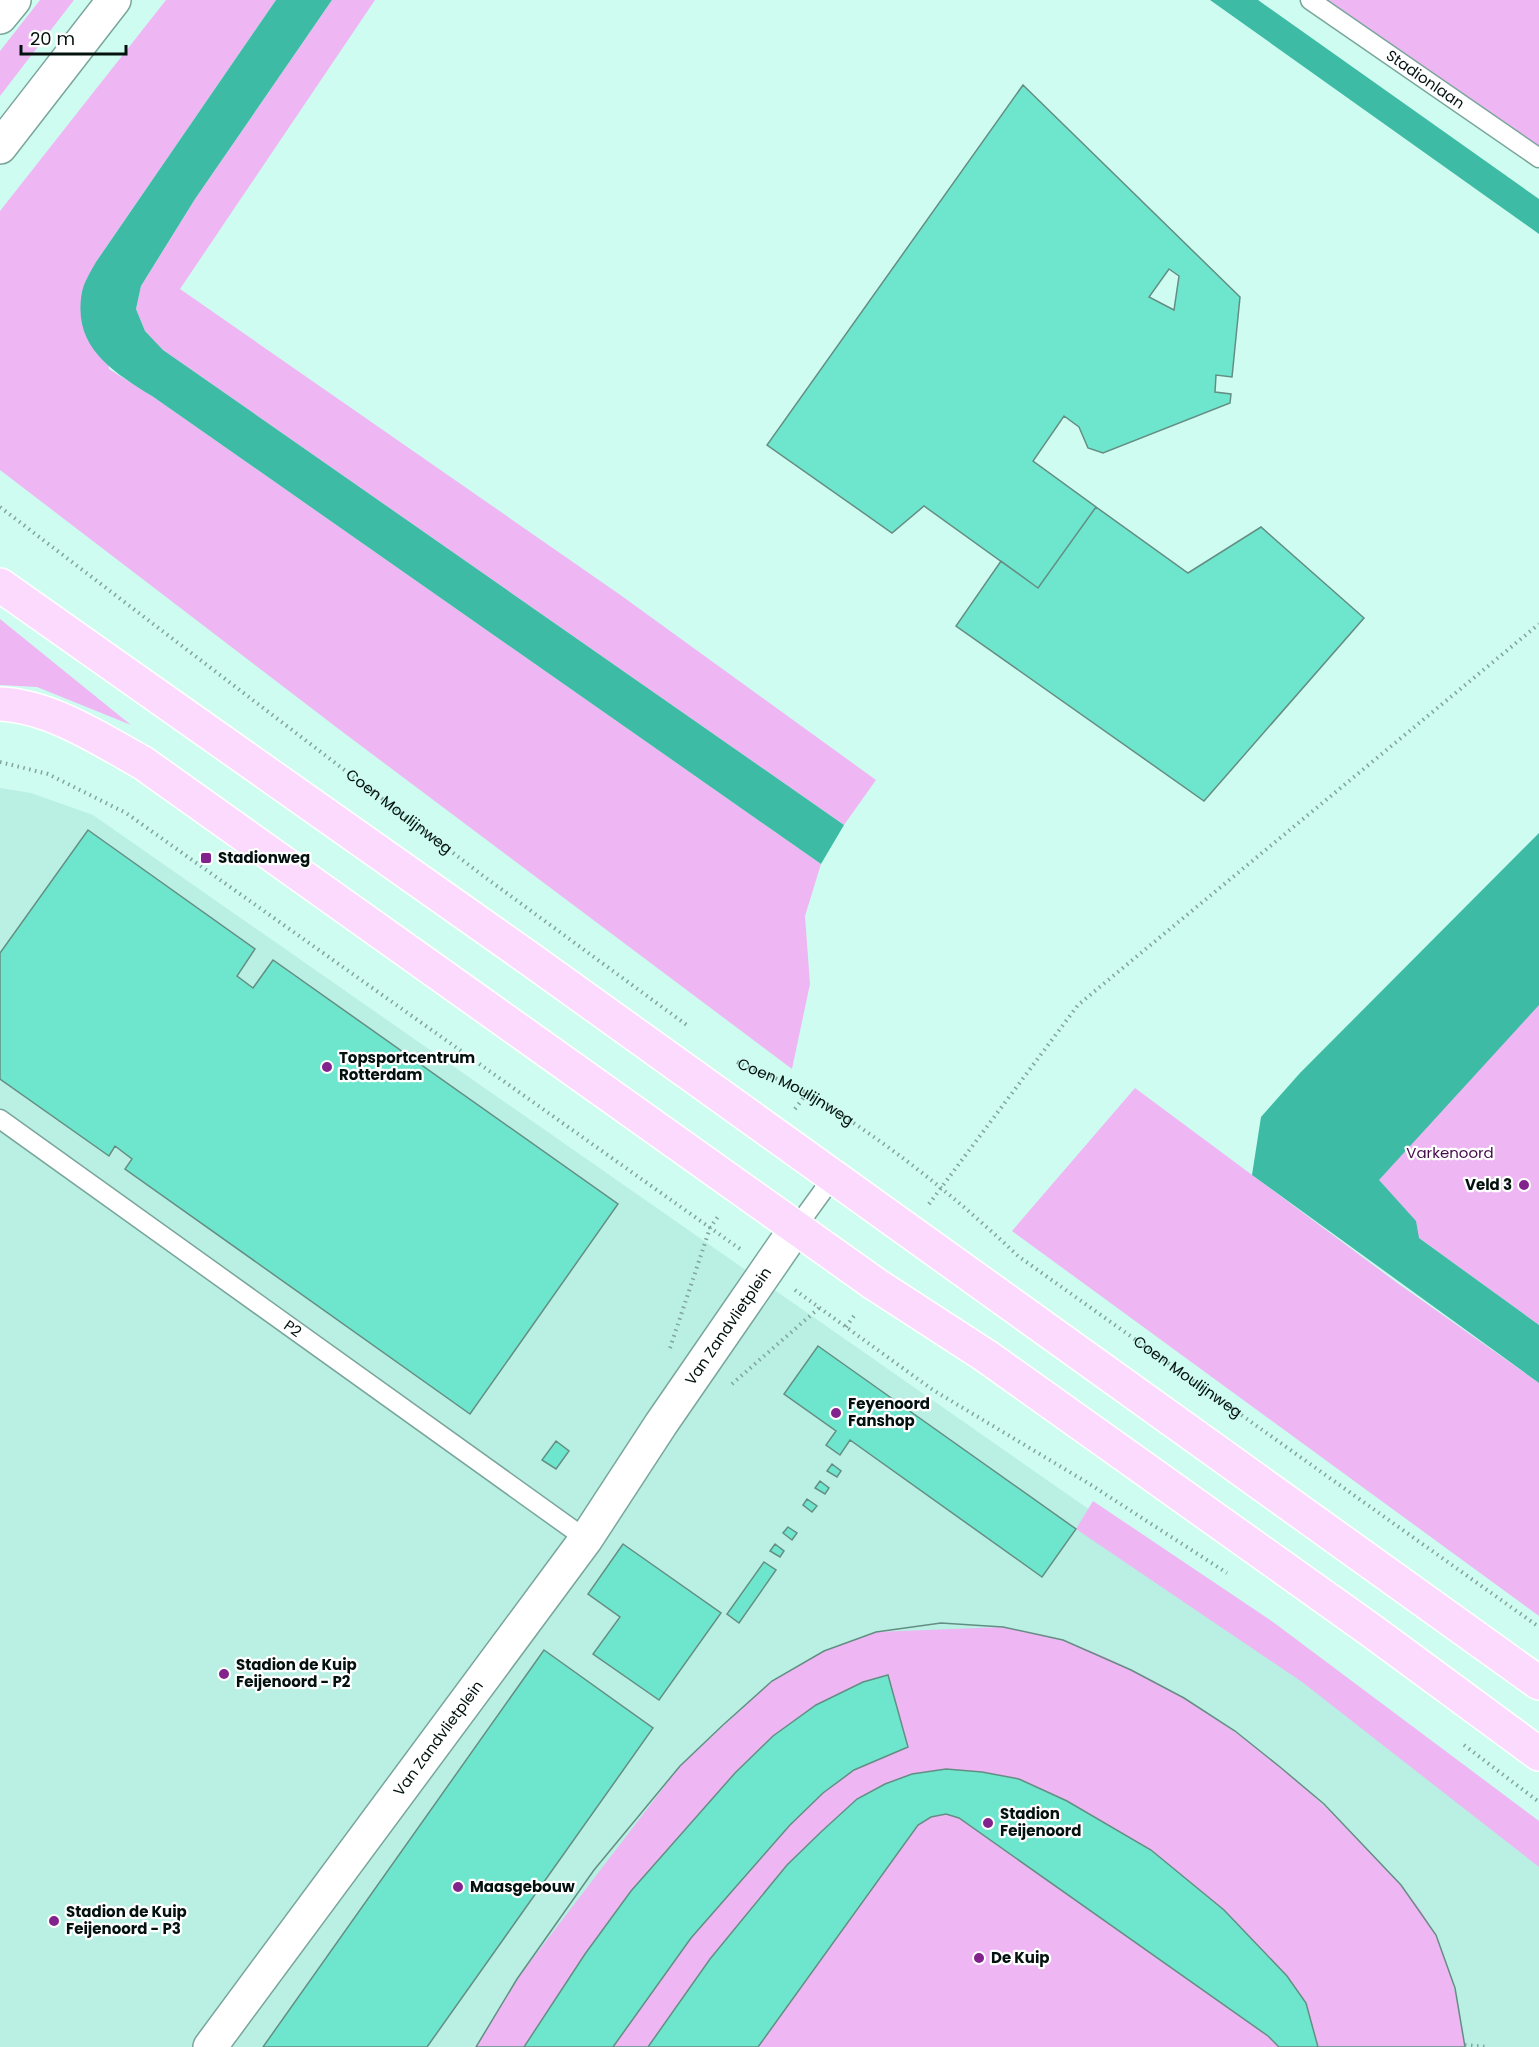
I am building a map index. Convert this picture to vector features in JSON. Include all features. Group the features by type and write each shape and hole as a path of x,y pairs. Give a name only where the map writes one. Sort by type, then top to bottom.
{"main road":[{"path":"0,585 1539,1683"},
{"path":"0,704 15,705 58,720 143,763 875,1284 986,1356 1372,1631 1539,1754"}],"street":[{"path":"0,17 14,0"},
{"path":"0,147 114,0"},
{"name":"Van Zandvlietplein","path":"210,2047 586,1539 661,1424 796,1228"}],"lane":[{"name":"Stadionlaan","path":"1310,0 1539,158"},
{"name":"P2","path":"0,1119 586,1539"},
{"path":"796,1228 834,1178"}],"path":[{"name":"Coen Moulijnweg","path":"0,507 438,838 482,875 690,1028"},
{"path":"940,1187 1078,1005 1539,624"},
{"name":"Van Zandvlietplein","path":"0,762 48,774 126,813 710,1228 672,1338 669,1359"},
{"name":"Coen Moulijnweg","path":"728,1055 737,1062 807,1093 967,1207 1018,1256 1539,1628"},
{"path":"846,1327 933,1390 1088,1483 1235,1579"},
{"path":"1454,1738 1539,1802"},
{"path":"1465,2045 1488,2047"}],"shaded area":[{"path":"276,0 332,0 195,199 141,286 136,309 145,331 163,350 844,825 821,864 123,377 98,355 89,342 83,328 80,311 84,284 96,262"},
{"path":"1210,0 1258,0 1539,199 1539,234"},
{"path":"0,788 31,793 93,815 1100,1517 1539,1848 1539,2047 0,2047"},
{"path":"1539,833 1539,1005 1379,1180 1416,1221 1419,1238 1539,1325 1539,1383 1252,1175 1261,1117 1300,1073"}],"green space":[{"path":"40,0 74,0 0,96 0,51"},
{"path":"166,0 276,0 96,262 109,369 152,396 821,864 805,916 810,984 792,1069 340,730 0,470 0,211"},
{"path":"332,0 375,0 180,289 619,594 876,780 844,825 163,350 145,331 136,309 141,286 195,199"},
{"path":"1315,0 1539,0 1539,157"},
{"path":"0,619 131,725 37,687 0,685"},
{"name":"Varkenoord","path":"1539,923 1539,1325 1419,1238 1306,1177"},
{"path":"1135,1088 1396,1282 1539,1383 1539,1616 1012,1231"},
{"path":"1093,1501 1273,1622 1539,1821 1539,1867 1302,1682 1076,1529"},
{"name":"Stadion Feijenoord","path":"1003,1627 1065,1641 1108,1658 1150,1679 1229,1728 1303,1786 1369,1851 1406,1892 1430,1925 1447,1964 1458,2005 1465,2047 476,2047 517,1979 680,1766 772,1681 824,1651 876,1632"}],"building":[{"path":"1023,85 1240,297 1232,377 1216,375 1215,392 1231,394 1230,403 1103,453 1088,448 1079,427 1064,416 1033,461 1096,507 1038,588 924,506 892,533 767,445","holes":["1169,269 1179,276 1174,310 1149,297"]},
{"path":"1096,507 1188,573 1261,527 1364,618 1204,801 956,626 1001,561 1038,588"},
{"path":"88,830 255,949 237,976 253,988 273,960 618,1204 470,1414 125,1169 132,1159 115,1146 109,1156 0,1079 0,953"},
{"path":"818,1346 1076,1529 1042,1577 850,1440 840,1455 826,1445 836,1431 784,1394"},
{"path":"556,1441 569,1451 556,1469 542,1460"},
{"path":"832,1464 841,1471 837,1477 827,1471"},
{"path":"820,1481 829,1488 825,1494 815,1488"},
{"path":"807,1499 817,1506 812,1512 803,1505"},
{"path":"788,1527 797,1533 792,1540 783,1533"},
{"path":"623,1544 721,1613 659,1700 593,1654 620,1617 588,1594"},
{"path":"775,1544 784,1551 780,1557 770,1551"},
{"path":"764,1562 776,1570 739,1623 727,1614"},
{"path":"941,1623 1003,1627 1063,1640 1131,1670 1184,1698 1235,1731 1280,1767 1324,1804 1401,1885 1436,1935 1455,1988 1465,2047 1318,2047 1306,2003 1287,1976 1224,1910 1151,1850 1067,1801 1019,1779 982,1772 946,1769 912,1774 885,1784 857,1799 822,1831 787,1865 710,1959 648,2047 476,2047 517,1979 594,1870 680,1766 723,1725 772,1681 824,1651 876,1632"},
{"name":"Stadion Feijenoord","path":"941,1623 1003,1627 1063,1640 1131,1670 1184,1698 1235,1731 1280,1767 1324,1804 1401,1885 1436,1935 1455,1988 1465,2047 1279,2047 1268,2036 959,1818 946,1814 931,1817 918,1825 758,2047 476,2047 517,1979 594,1870 680,1766 723,1725 772,1681 824,1651 876,1632"},
{"name":"Maasgebouw","path":"544,1650 653,1728 427,2047 263,2047"},
{"path":"888,1675 908,1747 854,1770 823,1793 790,1825 691,1938 613,2047 524,2047 585,1954 631,1891 735,1773 773,1736 816,1705 863,1682"}],"place":[{"name":"Stadionweg","path":"206,858"},
{"name":"Topsportcentrum Rotterdam","path":"327,1067"},
{"name":"Veld 3","path":"1524,1185"},
{"name":"Feyenoord Fanshop","path":"836,1413"},
{"name":"Stadion de Kuip Feijenoord - P2","path":"224,1674"},
{"name":"Stadion Feijenoord","path":"988,1823"},
{"name":"Maasgebouw","path":"458,1887"},
{"name":"Stadion de Kuip Feijenoord - P3","path":"54,1921"},
{"name":"De Kuip","path":"979,1958"}]}
